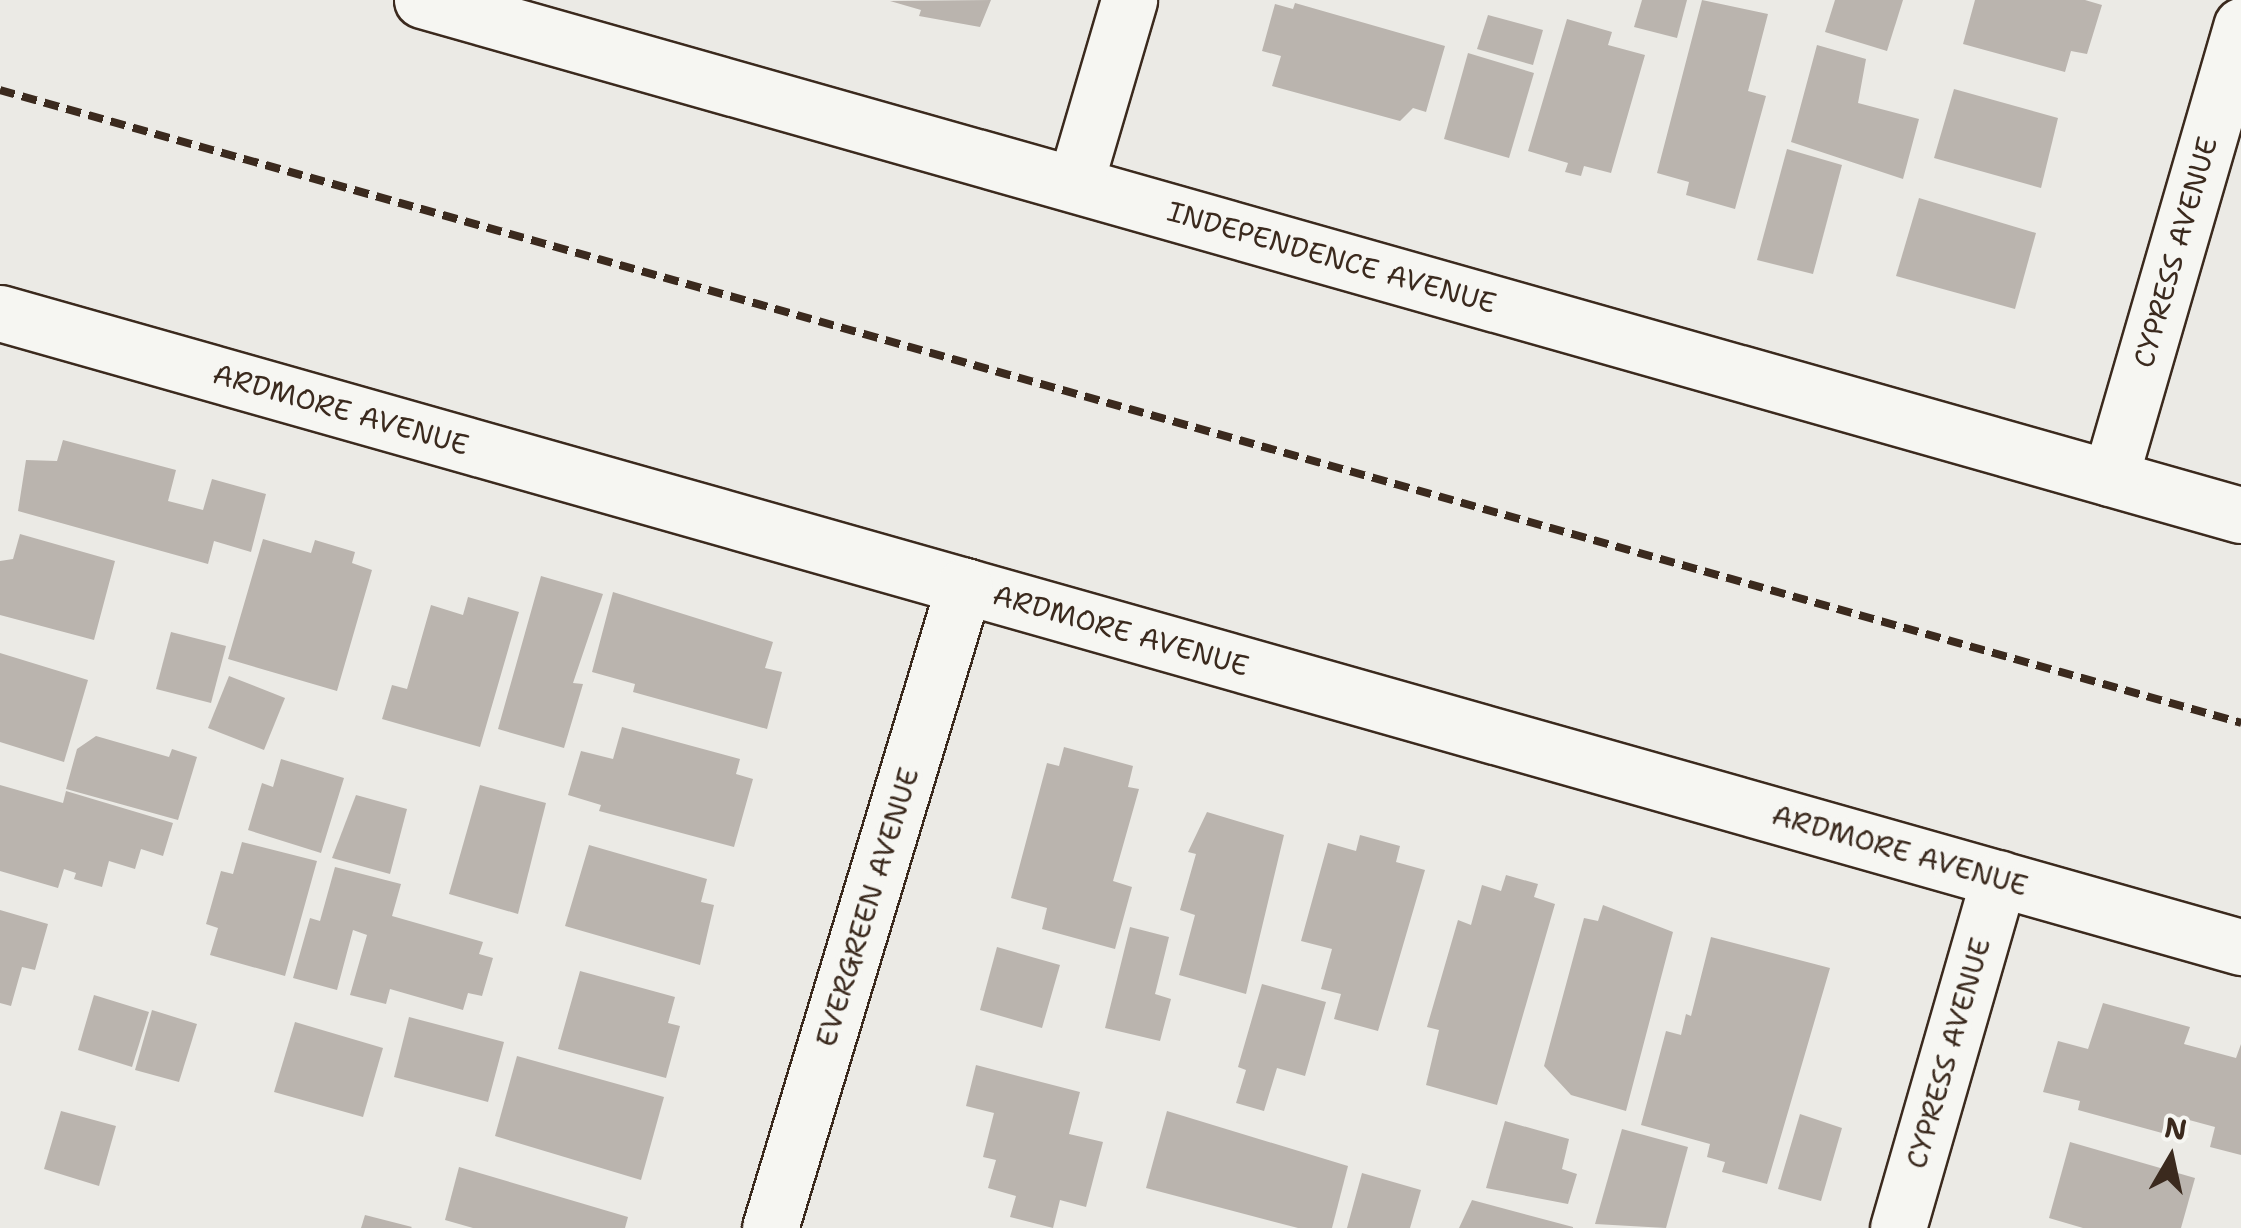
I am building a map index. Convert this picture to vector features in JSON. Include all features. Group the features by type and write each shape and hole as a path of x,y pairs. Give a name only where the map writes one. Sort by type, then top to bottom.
{"street":[{"name":"INDEPENDENCE AVENUE","path":"422,0 2241,515"},
{"path":"1075,184 1129,0"},
{"name":"CYPRESS AVENUE","path":"2110,478 2241,26"},
{"name":"ARDMORE AVENUE","path":"0,313 2241,947"},
{"name":"EVERGREEN AVENUE","path":"770,1228 964,586"},
{"name":"CYPRESS AVENUE","path":"1898,1228 1999,878"}],"building":[{"path":"991,0 980,27 919,16 921,10 890,1"},
{"path":"1642,0 1687,0 1677,38 1634,27"},
{"path":"1702,0 1768,14 1748,91 1766,96 1735,209 1686,195 1689,182 1657,173"},
{"path":"1835,0 1903,0 1887,51 1825,32"},
{"path":"1975,0 2085,0 2102,5 2087,54 2071,51 2065,72 1963,44"},
{"path":"1295,3 1445,46 1426,112 1413,108 1400,121 1272,86 1281,56 1262,51 1275,4 1293,9"},
{"path":"1488,15 1543,30 1533,65 1477,49"},
{"path":"1567,19 1612,32 1608,45 1645,55 1611,173 1584,166 1581,176 1565,172 1568,163 1528,151"},
{"path":"1817,45 1866,59 1858,103 1919,119 1903,179 1791,142"},
{"path":"1468,53 1534,73 1509,158 1444,139"},
{"path":"1954,89 2058,118 2041,188 1934,158"},
{"path":"1787,149 1842,165 1813,274 1757,260"},
{"path":"1919,198 2036,233 2015,309 1896,276"},
{"path":"63,440 176,470 168,501 203,510 212,479 266,494 251,552 214,541 208,564 18,511 26,460 57,461"},
{"path":"20,534 115,561 94,640 0,615 0,561 13,559"},
{"path":"263,539 311,553 315,540 355,552 352,563 372,570 337,691 228,659"},
{"path":"541,576 603,594 573,683 583,684 564,748 498,729"},
{"path":"613,592 773,642 765,668 782,672 767,729 633,692 635,684 592,672"},
{"path":"468,597 519,612 480,747 382,719 392,685 407,689 431,605 463,615"},
{"path":"171,632 226,646 211,703 156,689"},
{"path":"0,653 88,680 64,762 0,742"},
{"path":"229,676 285,698 264,750 208,728"},
{"path":"622,727 740,759 736,774 753,779 734,847 599,811 601,805 568,795 581,751 613,759"},
{"path":"96,736 169,757 172,749 197,757 178,820 66,789 77,749"},
{"path":"1064,747 1133,766 1128,787 1139,789 1113,881 1132,887 1115,949 1042,929 1047,908 1011,898 1047,763 1059,766"},
{"path":"281,759 344,778 321,853 248,830 262,783 273,787"},
{"path":"0,785 63,803 66,791 173,823 163,856 141,849 135,869 109,861 102,887 74,879 76,873 64,869 58,888 0,871"},
{"path":"480,785 546,803 518,914 449,894"},
{"path":"356,795 407,809 390,874 332,858"},
{"path":"1207,812 1284,835 1246,994 1179,975 1195,915 1180,910 1196,854 1188,852"},
{"path":"1360,835 1400,846 1396,862 1425,870 1378,1031 1334,1019 1341,994 1321,989 1332,949 1301,941 1328,843 1356,851"},
{"path":"242,842 317,861 285,976 210,955 218,928 206,924 221,871 233,874"},
{"path":"589,845 707,879 701,902 714,905 700,965 565,926"},
{"path":"335,867 401,884 392,916 483,942 479,954 493,958 482,996 468,993 463,1010 390,989 386,1004 350,995 367,935 353,930 337,990 293,978 310,918 320,921"},
{"path":"1506,875 1538,884 1534,897 1555,904 1497,1105 1426,1085 1439,1030 1427,1027 1458,920 1471,925 1482,885 1501,891"},
{"path":"1603,905 1673,932 1626,1111 1571,1095 1544,1066 1584,918 1598,921"},
{"path":"0,910 48,924 35,970 22,967 11,1006 0,1003"},
{"path":"1130,927 1169,937 1155,994 1171,999 1160,1041 1105,1028"},
{"path":"1711,937 1830,968 1767,1184 1722,1172 1725,1162 1707,1157 1710,1144 1641,1125 1666,1031 1681,1035 1686,1014 1691,1016"},
{"path":"997,947 1060,965 1042,1028 980,1010"},
{"path":"580,971 675,997 668,1023 680,1026 666,1078 558,1049"},
{"path":"1262,984 1326,1002 1305,1076 1277,1068 1264,1111 1236,1103 1246,1070 1238,1067"},
{"path":"94,995 149,1012 132,1067 78,1050"},
{"path":"2103,1003 2190,1027 2184,1044 2236,1058 2241,1044 2241,1155 2210,1147 2215,1127 2167,1114 2162,1133 2078,1110 2080,1101 2043,1092 2058,1041 2088,1049"},
{"path":"152,1010 197,1024 179,1082 135,1070"},
{"path":"409,1017 504,1042 488,1102 394,1077"},
{"path":"295,1022 383,1048 363,1117 274,1092"},
{"path":"517,1056 664,1097 641,1180 495,1136"},
{"path":"976,1065 1080,1092 1069,1134 1103,1142 1086,1207 1060,1200 1053,1228 1010,1217 1016,1196 988,1188 996,1160 983,1157 994,1113 966,1106"},
{"path":"61,1111 116,1126 99,1186 44,1169"},
{"path":"1167,1111 1348,1166 1332,1228 1298,1228 1146,1188"},
{"path":"1800,1114 1842,1128 1821,1201 1778,1189"},
{"path":"1505,1121 1569,1139 1562,1169 1577,1174 1568,1204 1486,1188"},
{"path":"1622,1129 1688,1147 1666,1228 1595,1224"},
{"path":"2070,1142 2195,1178 2181,1228 2083,1228 2049,1218"},
{"path":"459,1167 628,1217 625,1228 473,1228 445,1220"},
{"path":"1362,1173 1421,1190 1410,1228 1347,1228"},
{"path":"1472,1200 1573,1227 1573,1228 1459,1228"},
{"path":"365,1215 412,1227 361,1228"}],"railway":[{"path":"0,90 2241,723"}]}
